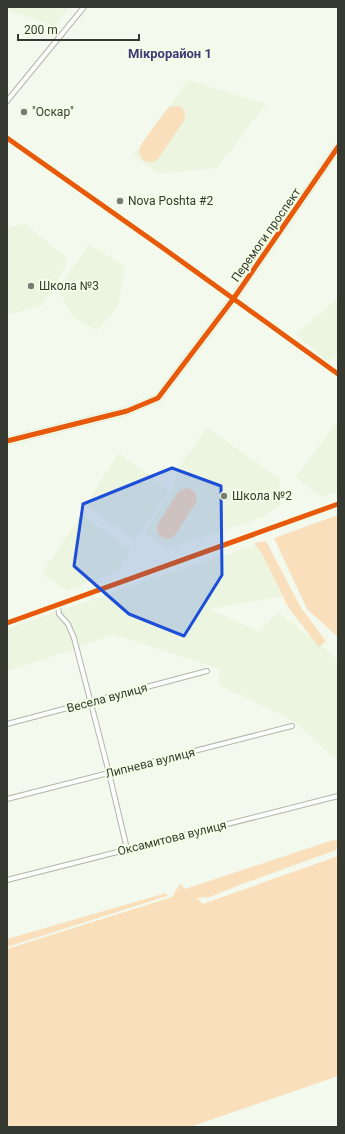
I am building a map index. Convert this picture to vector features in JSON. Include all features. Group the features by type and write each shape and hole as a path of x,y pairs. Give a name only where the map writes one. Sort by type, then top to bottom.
{"street":[{"path":"7,101 84,7"},
{"path":"7,138 234,298 338,374"},
{"name":"Перемоги проспект","path":"7,441 127,411 158,398 234,298 338,147"},
{"path":"7,623 338,504"},
{"path":"58,605 59,614 68,624 74,638 127,849"},
{"name":"Весела вулиця","path":"7,724 207,671"},
{"name":"Липнева вулиця","path":"7,799 292,726"},
{"name":"Оксамитова вулиця","path":"7,880 338,796"}],"highlighted area":[{"path":"172,468 221,486 222,575 184,636 129,614 74,566 83,504"}],"shaded area":[{"path":"7,7 70,7 54,26 7,10"},
{"path":"188,80 266,104 217,168 158,173 133,155"},
{"path":"179,106 184,110 185,119 158,159 151,162 144,161 140,156 140,148 142,144 167,109"},
{"name":"Школа №3","path":"25,224 66,257 66,267 42,305 7,315 7,228"},
{"path":"89,244 125,267 118,306 97,330 73,317 58,289"},
{"path":"338,298 338,358 326,360 296,334"},
{"path":"338,421 338,492 321,497 296,477"},
{"name":"Школа №2","path":"207,428 279,478 281,505 263,517 168,549 145,533 174,487 177,470"},
{"path":"119,453 169,491 135,540 85,505"},
{"path":"186,488 195,492 197,500 175,535 171,538 164,538 158,534 157,526 178,492"},
{"path":"81,515 131,550 118,571 66,591 42,573"},
{"path":"338,515 338,637 307,609 274,538"},
{"path":"266,541 301,608 326,641 319,647 288,607 263,555 254,543"},
{"path":"262,543 284,596 209,609 259,632 278,612 338,659 338,762 296,722 219,685 220,669 113,634 63,653 7,671 7,629 157,577"},
{"path":"333,840 338,841 336,850 210,897 197,898 203,904 338,856 338,1076 190,1127 7,1127 7,949 172,897 180,884 185,889"},
{"path":"166,893 167,896 7,947 7,939"}],"cycle path":[{"path":"7,138 338,374"},
{"path":"7,441 127,411 158,398 234,298 338,147"},
{"path":"7,623 338,504"}],"place":[{"name":"\"Оскар\"","path":"24,112"},
{"name":"Nova Poshta #2","path":"120,201"},
{"name":"Школа №3","path":"31,286"},
{"name":"Школа №2","path":"224,496"}],"district":[{"name":"Мікрорайон 1","path":"170,53"}]}
